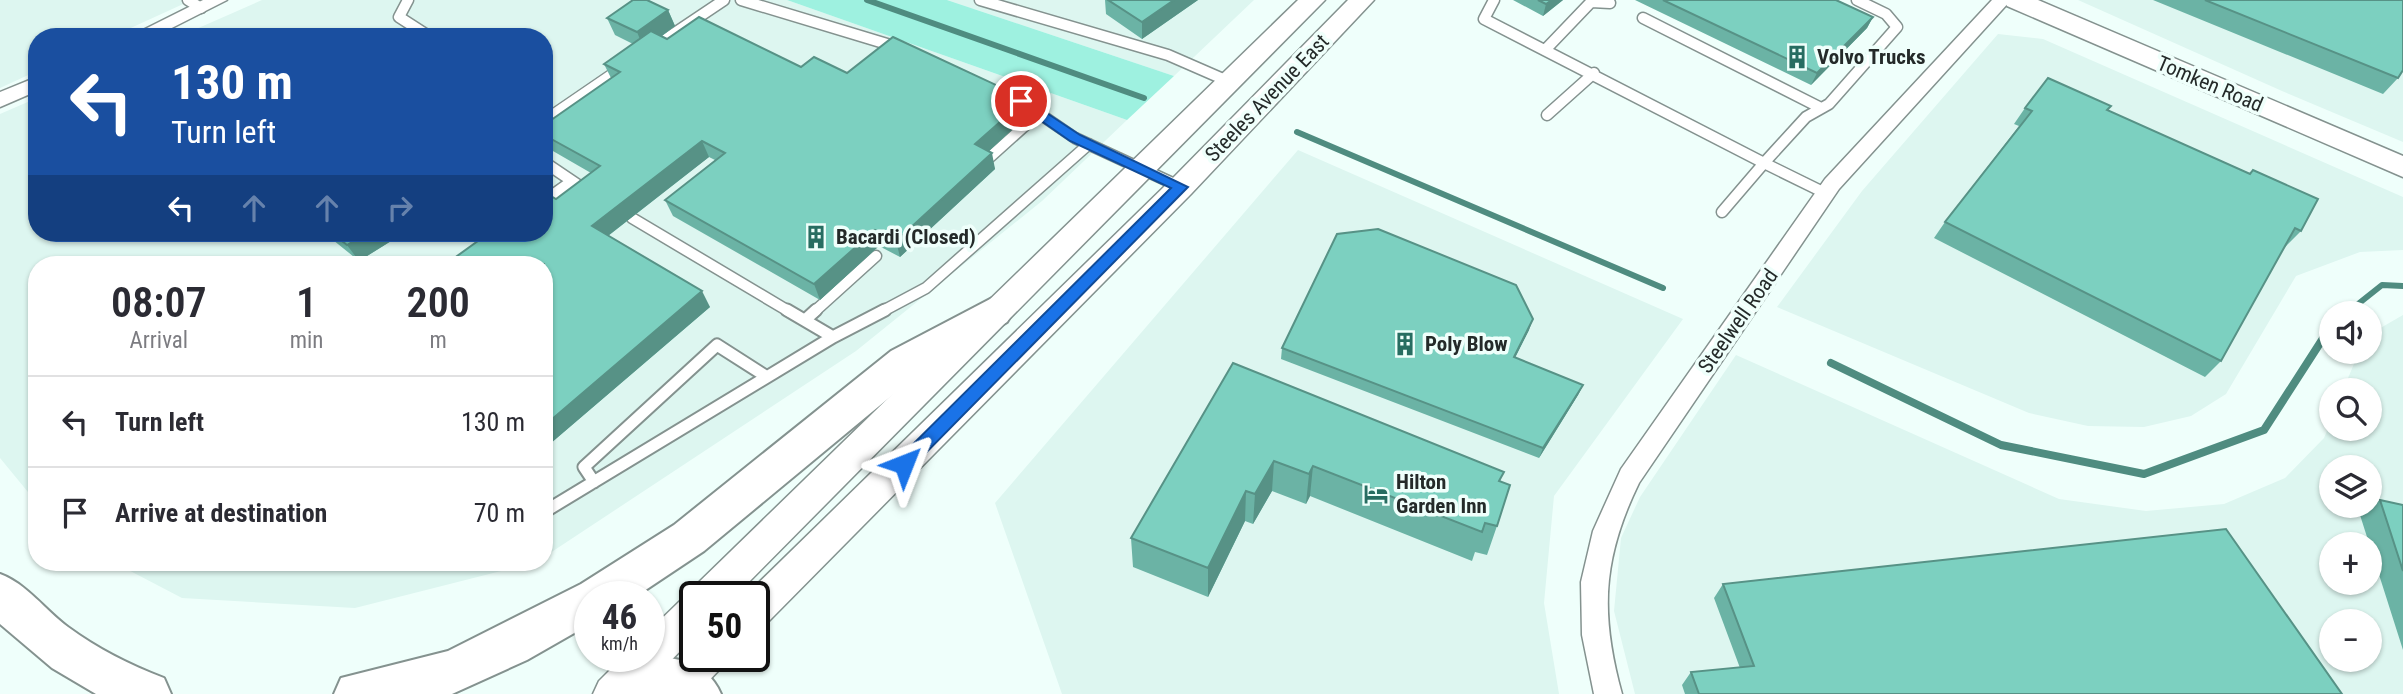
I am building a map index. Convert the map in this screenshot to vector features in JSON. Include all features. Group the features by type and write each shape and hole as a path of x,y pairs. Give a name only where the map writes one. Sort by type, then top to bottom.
{"highway":[{"path":"622,581 689,538 905,362 994,312"},
{"path":"0,594 40,635 100,675 148,694"},
{"path":"357,694 452,672 511,645 574,610"}],"main road":[{"name":"Steeles Avenue East","path":"725,581 994,312 1313,0"},
{"name":"Steeles Avenue East","path":"770,595 1181,187 1362,0"},
{"name":"Tomken Road","path":"2016,0 2403,167"},
{"path":"667,682 679,652"}],"street":[{"path":"153,28 194,4 218,0"},
{"name":"Steelwell Road","path":"1608,694 1598,661 1591,610 1598,550 1609,515 1630,476 1825,193 2002,0"},
{"path":"0,100 28,87"}],"lane":[{"path":"408,0 399,17 416,28"},
{"path":"643,54 724,0"},
{"path":"741,0 909,51"},
{"path":"980,0 1168,55 1230,82"},
{"path":"1494,0 1484,19 1825,193"},
{"path":"1722,212 1806,117 1821,108 1896,27 1886,14 1857,0"},
{"path":"1546,49 1591,2 1610,3"},
{"path":"1643,19 1821,108"},
{"path":"553,112 632,61"},
{"path":"1547,115 1594,73"},
{"path":"1009,94 1089,144 1181,187"},
{"path":"990,157 1040,113"},
{"path":"553,507 833,337 926,288 1089,144"},
{"path":"553,168 592,194"},
{"path":"553,195 572,181"},
{"path":"632,218 833,337"},
{"path":"805,320 876,256"},
{"path":"594,482 583,467 717,345 767,377"}],"shaded area":[{"path":"0,0 192,0 131,28 28,28 28,75 0,88"},
{"path":"262,0 787,0 1127,120 1042,201 856,351 553,551 553,256 28,256 28,492 0,458 0,114 28,102 28,242 553,242 553,28 198,28"},
{"path":"947,0 1254,0 1174,76"},
{"path":"2078,0 2403,0 2403,142 2282,91"},
{"path":"1998,34 2043,39 2403,197 2403,250 2360,252 2296,276 2226,394 2191,416 2144,427 2088,426 2029,413 1777,307 1862,191"},
{"path":"1298,150 1683,319 1554,496 1544,603 1559,694 1062,694 995,503"},
{"path":"2403,315 2403,694 1635,694 1614,611 1621,538 1640,497 1736,355 2059,499 2146,511 2224,504 2285,478 2321,441 2382,441 2382,378 2348,378 2354,364 2382,364 2382,327"},
{"path":"130,571 501,571 355,608 182,598"}],"green space":[{"path":"787,0 947,0 1174,76 1127,120"}],"building":[{"path":"633,0 647,0 668,10 637,32 607,18"},
{"path":"1108,0 1174,0 1142,22"},
{"name":"Volvo Trucks","path":"1663,0 1836,0 1873,17 1817,73"},
{"path":"2205,0 2403,0 2403,70 2398,78"},
{"name":"Bacardi (Closed)","path":"699,17 801,67 814,57 847,73 893,37 1026,99 975,144 992,153 896,241 875,230 814,284 665,200 725,153 702,141 592,226 702,291 553,418 553,256 457,256 477,242 553,242 553,197 556,199 600,166 553,140 553,119 620,72 604,64 651,31 667,39"},
{"path":"2048,78 2111,106 2107,110 2250,174 2253,170 2318,199 2301,231 2295,228 2221,361 1945,222 2032,111 2025,108"},
{"name":"Poly Blow","path":"1378,229 1516,285 1533,319 1514,357 1583,385 1543,448 1282,348 1337,234"},
{"name":"Hilton Garden Inn","path":"1233,363 1504,472 1499,481 1510,485 1497,526 1485,523 1482,532 1313,466 1309,474 1274,461 1255,494 1246,491 1208,568 1131,538"},
{"path":"2382,500 2403,505 2403,571 2382,506"},
{"path":"2226,529 2319,661 2319,672 2327,672 2342,694 1699,694 1691,672 1754,666 1723,584"}],"waterway":[{"path":"867,0 1144,98"},
{"path":"1297,132 1663,288"},
{"path":"2362,301 2382,285 2403,286"},
{"path":"1831,363 2001,445 2144,474 2264,430 2319,345"}],"place":[{"name":"Volvo Trucks","path":"1797,57"},
{"name":"Bacardi (Closed)","path":"816,237"},
{"name":"Poly Blow","path":"1405,344"},
{"name":"Hilton Garden Inn","path":"1376,494"}],"route":[{"path":"904,464 1181,187 1143,167 1075,138 1021,101"}]}
